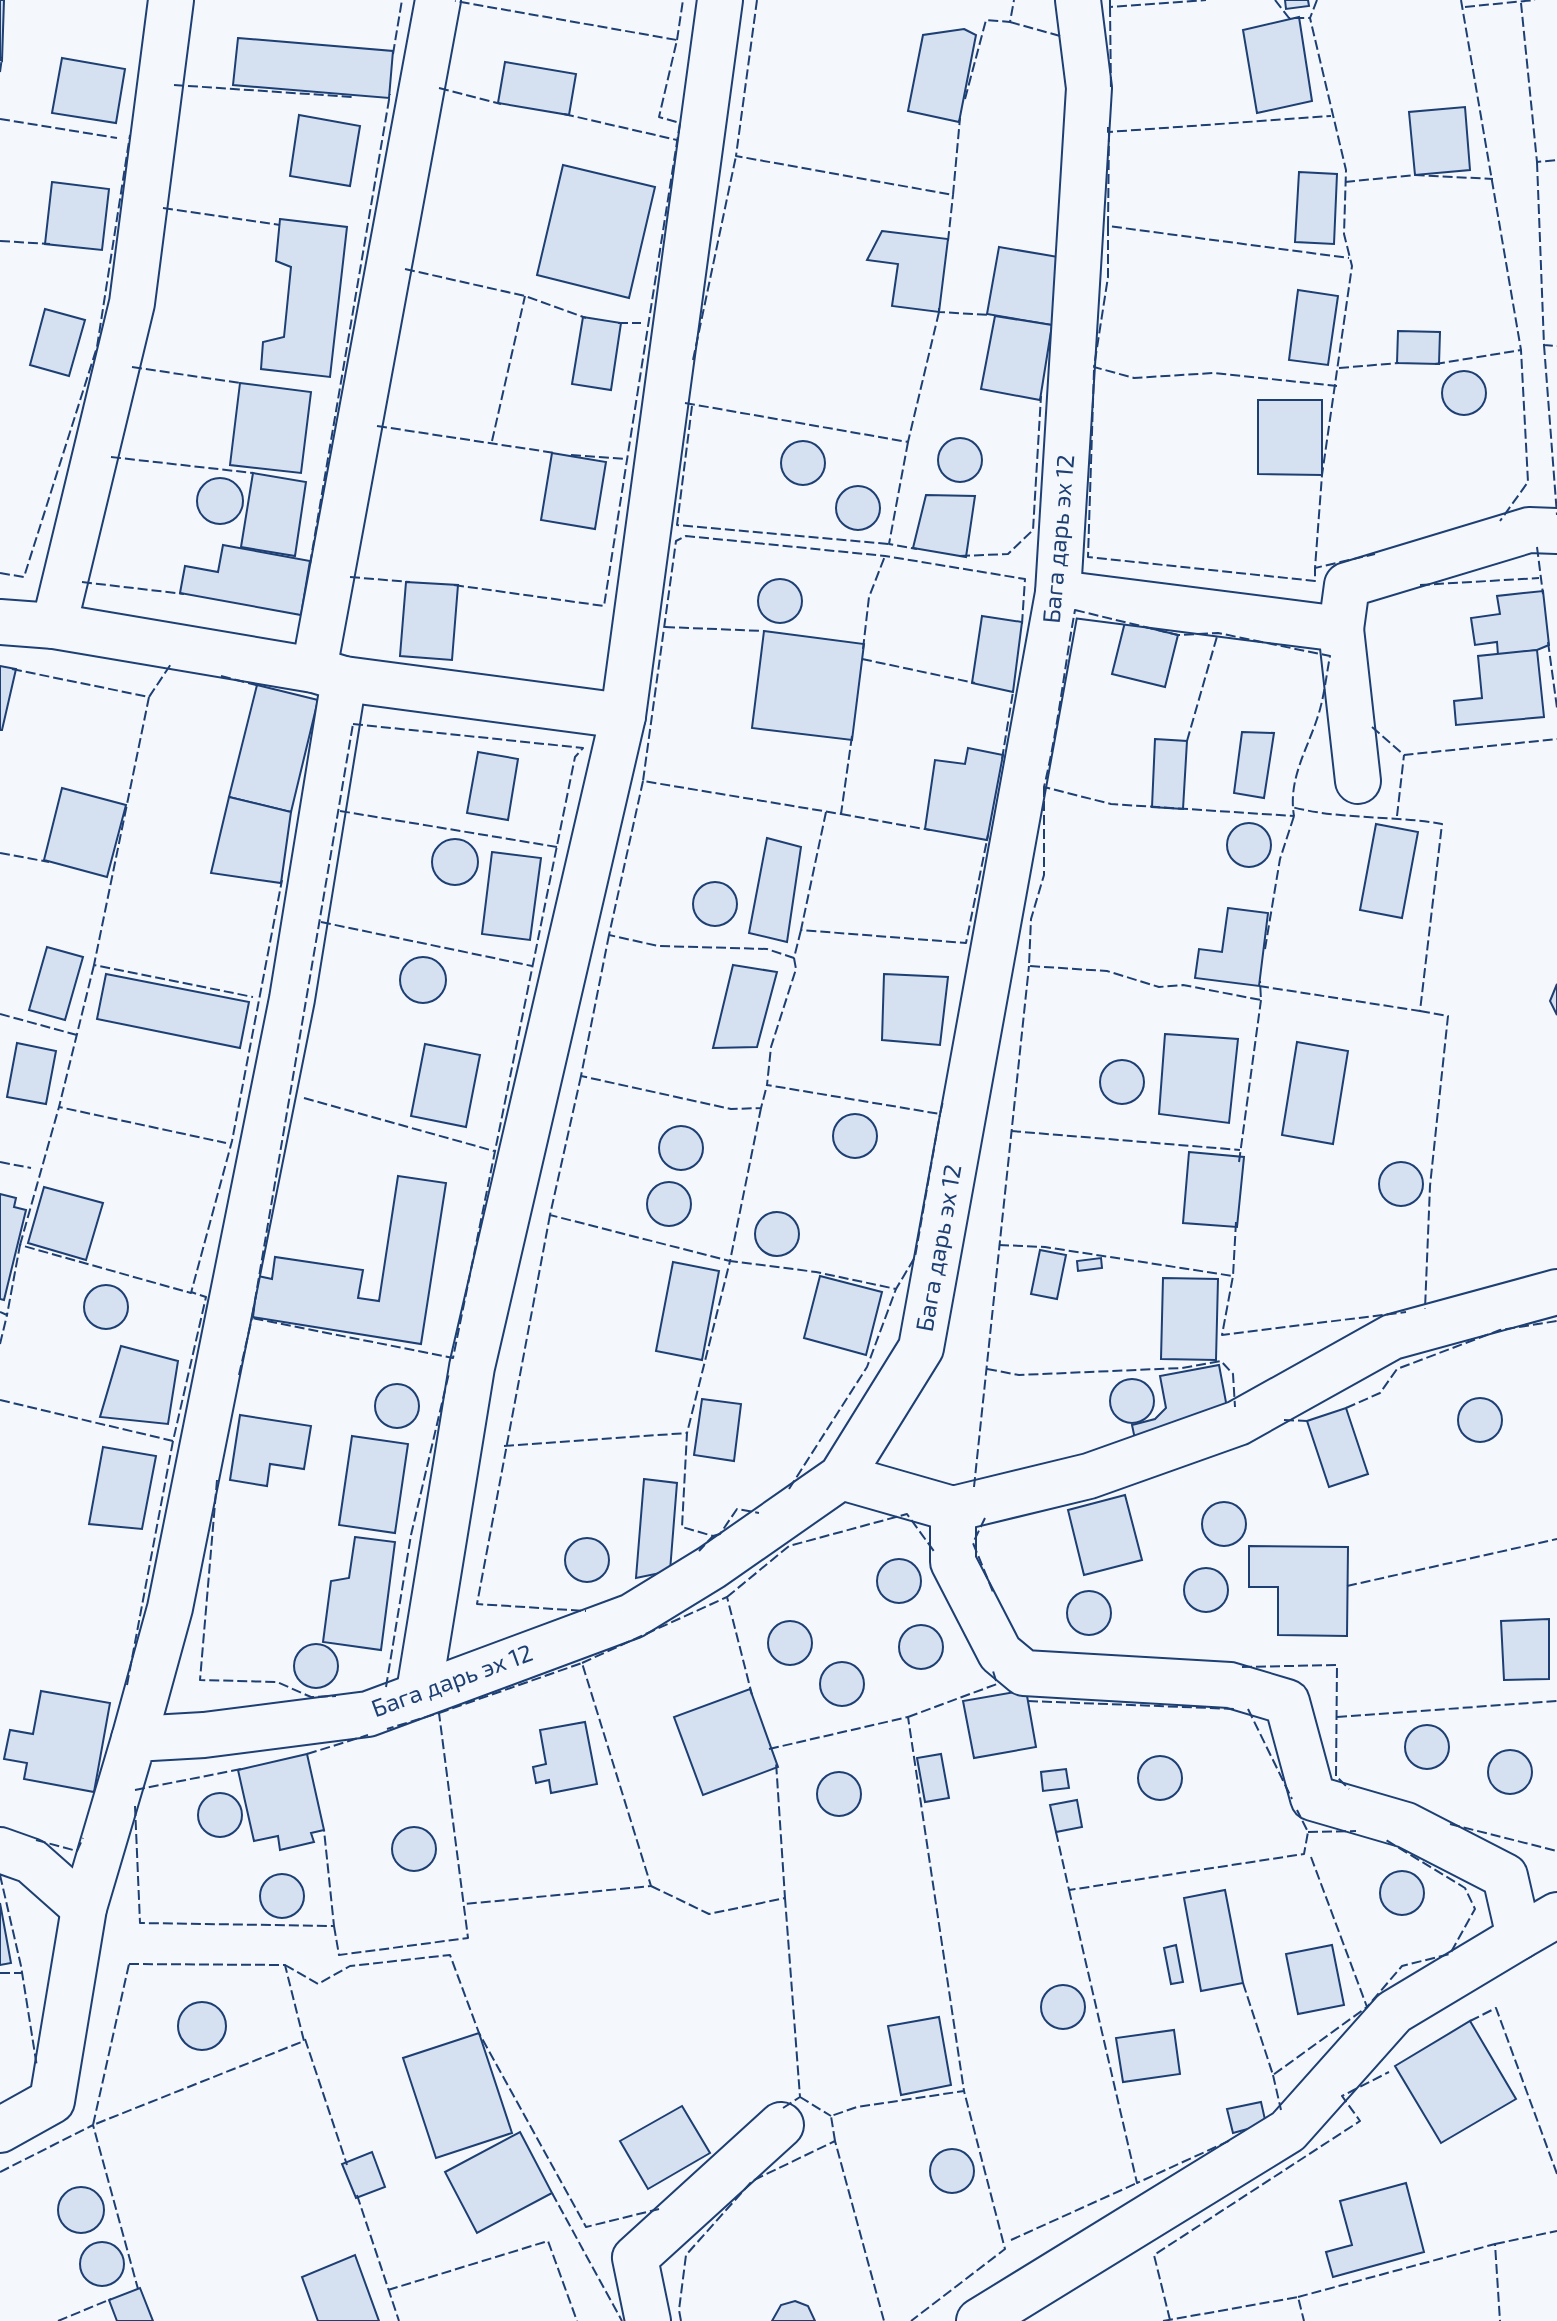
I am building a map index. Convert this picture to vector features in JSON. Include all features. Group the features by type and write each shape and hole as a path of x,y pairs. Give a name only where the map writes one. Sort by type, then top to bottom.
{"street":[{"path":"54,626 132,303 171,0"},
{"path":"0,2130 52,2101 84,1908 170,1608 292,999 329,675 438,0"},
{"path":"419,1692 472,1367 623,716 720,0"},
{"name":"Бага дарь эх 12","path":"134,1739 204,1735 368,1714 419,1692 632,1616 712,1567 841,1477 921,1348 1058,593 1089,88 1078,0"},
{"path":"1358,781 1341,629 1347,585 1529,530 1557,531"},
{"path":"1058,593 1341,629"},
{"path":"0,622 54,626 329,675 623,716"},
{"path":"841,1477 953,1509 1089,1476 1238,1423 1392,1337 1557,1292"},
{"path":"953,1509 953,1562 1000,1653 1024,1673 1230,1685 1287,1702 1313,1798 1406,1825 1505,1876 1519,1937"},
{"path":"0,1850 31,1861 84,1908"},
{"path":"979,2321 1288,2131 1394,2012 1557,1915"},
{"path":"648,2321 635,2258 781,2125"}],"building":[{"path":"0,0 4,0 2,61 0,60"},
{"path":"1285,0 1308,0 1309,6 1286,9"},
{"path":"1299,17 1312,101 1257,113 1243,30"},
{"path":"964,29 976,35 959,122 908,111 923,35"},
{"path":"238,38 393,51 389,98 233,85"},
{"path":"62,58 125,69 116,123 52,113"},
{"path":"505,62 576,74 569,115 498,103"},
{"path":"1465,107 1470,170 1415,175 1409,112"},
{"path":"299,115 360,126 350,186 290,176"},
{"path":"563,165 655,187 629,298 537,275"},
{"path":"1299,172 1337,174 1334,244 1295,242"},
{"path":"52,182 109,189 102,250 45,244"},
{"path":"280,219 347,227 330,377 261,369 263,342 284,337 291,267 276,261"},
{"path":"882,231 948,239 939,312 892,306 898,264 867,260"},
{"path":"999,247 1064,258 1052,325 987,314"},
{"path":"1298,290 1338,296 1328,365 1289,360"},
{"path":"45,309 85,320 69,376 30,365"},
{"path":"995,316 1052,325 1040,400 981,389"},
{"path":"583,317 621,323 611,390 572,384"},
{"path":"1398,331 1440,332 1439,364 1397,363"},
{"path":"1464,371 1479,378 1486,393 1479,408 1464,415 1449,408 1442,393 1449,378"},
{"path":"240,383 311,392 301,473 230,465"},
{"path":"1258,400 1322,400 1322,475 1258,474"},
{"path":"960,438 975,445 982,460 975,475 960,482 945,475 938,460 945,445"},
{"path":"803,441 818,448 825,463 818,478 803,485 788,478 781,463 788,448"},
{"path":"552,453 606,462 595,529 541,520"},
{"path":"253,473 306,482 295,556 241,547"},
{"path":"220,478 237,484 243,501 237,518 220,524 203,518 197,501 203,484"},
{"path":"858,486 873,493 880,508 873,523 858,530 843,523 836,508 843,493"},
{"path":"926,495 975,496 966,557 913,548"},
{"path":"223,545 310,561 301,615 180,593 185,566 218,572"},
{"path":"780,579 795,586 802,601 795,616 780,623 765,616 758,601 765,586"},
{"path":"406,582 458,585 452,660 400,656"},
{"path":"1543,591 1549,645 1537,650 1498,655 1497,642 1475,645 1471,618 1500,614 1497,596"},
{"path":"982,616 1022,622 1013,692 972,683"},
{"path":"1125,622 1178,635 1165,687 1112,674"},
{"path":"764,631 864,644 852,740 752,728"},
{"path":"1537,650 1544,717 1456,725 1454,701 1482,698 1478,656"},
{"path":"0,666 16,669 2,730 0,730"},
{"path":"257,685 318,700 291,812 229,797"},
{"path":"1242,732 1274,733 1264,798 1234,793"},
{"path":"1155,739 1187,741 1183,809 1152,807"},
{"path":"968,748 1003,755 987,840 925,829 935,760 965,764"},
{"path":"478,752 518,759 508,820 467,813"},
{"path":"62,788 126,805 107,877 44,860"},
{"path":"229,797 291,812 281,883 211,873"},
{"path":"1249,823 1264,830 1271,845 1264,860 1249,867 1234,860 1227,845 1234,830"},
{"path":"1376,824 1418,832 1402,918 1360,910"},
{"path":"767,838 801,847 787,942 749,933"},
{"path":"455,839 472,845 478,862 472,879 455,885 438,879 432,862 438,845"},
{"path":"492,852 541,858 530,940 482,934"},
{"path":"715,882 730,889 737,904 730,919 715,926 700,919 693,904 700,889"},
{"path":"1228,908 1268,913 1259,986 1195,978 1199,949 1222,952"},
{"path":"47,947 83,957 65,1020 29,1010"},
{"path":"423,957 440,963 446,980 440,997 423,1003 406,997 400,980 406,963"},
{"path":"733,965 777,972 757,1047 713,1048"},
{"path":"106,974 249,1002 240,1048 97,1019"},
{"path":"884,974 948,977 940,1045 882,1040"},
{"path":"1557,984 1557,1015 1550,1001"},
{"path":"1165,1034 1238,1039 1229,1123 1159,1114"},
{"path":"1297,1042 1348,1051 1333,1144 1282,1135"},
{"path":"17,1043 56,1051 46,1104 7,1097"},
{"path":"425,1044 480,1055 466,1127 411,1116"},
{"path":"1122,1060 1137,1067 1144,1082 1137,1097 1122,1104 1107,1097 1100,1082 1107,1067"},
{"path":"855,1114 870,1121 877,1136 870,1151 855,1158 840,1151 833,1136 840,1121"},
{"path":"681,1126 696,1133 703,1148 696,1163 681,1170 666,1163 659,1148 666,1133"},
{"path":"1189,1152 1244,1157 1237,1227 1183,1223"},
{"path":"1401,1162 1416,1169 1423,1184 1416,1199 1401,1206 1386,1199 1379,1184 1386,1169"},
{"path":"398,1176 446,1183 421,1344 253,1317 258,1276 272,1279 275,1257 363,1270 358,1298 379,1301"},
{"path":"669,1182 684,1189 691,1204 684,1219 669,1226 654,1219 647,1204 654,1189"},
{"path":"44,1187 103,1203 86,1260 28,1243"},
{"path":"0,1194 16,1198 14,1207 26,1210 4,1300 0,1299"},
{"path":"777,1212 792,1219 799,1234 792,1249 777,1256 762,1249 755,1234 762,1219"},
{"path":"1040,1250 1066,1255 1057,1299 1031,1294"},
{"path":"1101,1258 1102,1268 1078,1271 1077,1261"},
{"path":"673,1262 719,1271 702,1360 656,1351"},
{"path":"820,1276 882,1292 866,1355 804,1338"},
{"path":"1163,1278 1218,1279 1216,1360 1161,1359"},
{"path":"106,1285 122,1291 128,1307 122,1323 106,1329 90,1323 84,1307 90,1291"},
{"path":"121,1346 178,1361 168,1424 100,1417"},
{"path":"1219,1365 1228,1413 1136,1444 1132,1425 1155,1419 1166,1408 1160,1376"},
{"path":"1132,1379 1147,1386 1154,1401 1147,1416 1132,1423 1117,1416 1110,1401 1117,1386"},
{"path":"397,1384 412,1391 419,1406 412,1421 397,1428 382,1421 375,1406 382,1391"},
{"path":"1480,1398 1495,1405 1502,1420 1495,1435 1480,1442 1465,1435 1458,1420 1465,1405"},
{"path":"702,1399 741,1404 734,1461 694,1455"},
{"path":"1346,1408 1368,1474 1329,1487 1307,1421"},
{"path":"240,1415 311,1426 304,1469 270,1464 267,1486 230,1480"},
{"path":"352,1436 408,1444 395,1533 339,1525"},
{"path":"103,1447 156,1456 142,1529 89,1524"},
{"path":"644,1479 677,1483 670,1571 636,1578"},
{"path":"1125,1495 1142,1560 1084,1575 1068,1510"},
{"path":"1224,1502 1239,1509 1246,1524 1239,1539 1224,1546 1209,1539 1202,1524 1209,1509"},
{"path":"355,1537 395,1542 381,1650 323,1642 331,1581 349,1578"},
{"path":"587,1538 602,1545 609,1560 602,1575 587,1582 572,1575 565,1560 572,1545"},
{"path":"1249,1546 1348,1547 1347,1636 1278,1635 1278,1587 1249,1587"},
{"path":"899,1559 914,1566 921,1581 914,1596 899,1603 884,1596 877,1581 884,1566"},
{"path":"1206,1568 1221,1575 1228,1590 1221,1605 1206,1612 1191,1605 1184,1590 1191,1575"},
{"path":"1089,1591 1104,1598 1111,1613 1104,1628 1089,1635 1074,1628 1067,1613 1074,1598"},
{"path":"1549,1619 1549,1679 1504,1680 1501,1621"},
{"path":"790,1621 805,1628 812,1643 805,1658 790,1665 775,1658 768,1643 775,1628"},
{"path":"921,1625 936,1632 943,1647 936,1662 921,1669 906,1662 899,1647 906,1632"},
{"path":"316,1644 331,1651 338,1666 331,1681 316,1688 301,1681 294,1666 301,1651"},
{"path":"842,1662 857,1669 864,1684 857,1699 842,1706 827,1699 820,1684 827,1669"},
{"path":"750,1689 778,1767 703,1795 674,1717"},
{"path":"1026,1690 1036,1747 974,1758 963,1701"},
{"path":"41,1691 110,1703 94,1792 24,1779 27,1763 4,1759 10,1730 33,1734"},
{"path":"585,1722 597,1784 551,1793 549,1780 536,1783 533,1767 546,1764 540,1730"},
{"path":"1427,1725 1442,1732 1449,1747 1442,1762 1427,1769 1412,1762 1405,1747 1412,1732"},
{"path":"1510,1750 1525,1757 1532,1772 1525,1787 1510,1794 1495,1787 1488,1772 1495,1757"},
{"path":"307,1754 324,1830 311,1833 314,1842 280,1850 278,1836 254,1841 238,1770"},
{"path":"941,1754 949,1798 925,1802 917,1758"},
{"path":"1160,1756 1175,1763 1182,1778 1175,1793 1160,1800 1145,1793 1138,1778 1145,1763"},
{"path":"1066,1769 1069,1788 1043,1791 1041,1772"},
{"path":"839,1772 854,1779 861,1794 854,1809 839,1816 824,1809 817,1794 824,1779"},
{"path":"220,1793 235,1800 242,1815 235,1830 220,1837 205,1830 198,1815 205,1800"},
{"path":"1077,1800 1082,1827 1056,1832 1050,1805"},
{"path":"414,1827 429,1834 436,1849 429,1864 414,1871 399,1864 392,1849 399,1834"},
{"path":"1402,1871 1417,1878 1424,1893 1417,1908 1402,1915 1387,1908 1380,1893 1387,1878"},
{"path":"282,1874 297,1881 304,1896 297,1911 282,1918 267,1911 260,1896 267,1881"},
{"path":"1225,1890 1243,1983 1201,1991 1184,1898"},
{"path":"0,1903 11,1963 0,1965"},
{"path":"1176,1945 1183,1982 1171,1984 1164,1948"},
{"path":"1332,1945 1344,2005 1298,2014 1286,1954"},
{"path":"1063,1985 1078,1992 1085,2007 1078,2022 1063,2029 1048,2022 1041,2007 1048,1992"},
{"path":"202,2002 219,2009 226,2026 219,2043 202,2050 185,2043 178,2026 185,2009"},
{"path":"939,2017 951,2085 901,2095 888,2026"},
{"path":"1470,2021 1516,2099 1441,2143 1395,2066"},
{"path":"1174,2030 1180,2074 1123,2082 1116,2038"},
{"path":"479,2033 512,2133 436,2158 403,2058"},
{"path":"1261,2102 1266,2124 1233,2133 1227,2109"},
{"path":"682,2106 710,2153 648,2189 620,2141"},
{"path":"520,2132 552,2193 477,2233 445,2172"},
{"path":"952,2149 967,2156 974,2171 967,2186 952,2193 937,2186 930,2171 937,2156"},
{"path":"372,2152 385,2187 356,2198 342,2164"},
{"path":"1406,2183 1424,2252 1333,2277 1326,2252 1352,2245 1340,2201"},
{"path":"81,2187 97,2194 104,2210 97,2226 81,2233 65,2226 58,2210 65,2194"},
{"path":"102,2242 118,2248 124,2264 118,2280 102,2286 86,2280 80,2264 86,2248"},
{"path":"355,2255 379,2321 318,2321 302,2277"},
{"path":"140,2288 153,2321 117,2321 109,2300"},
{"path":"795,2301 808,2306 815,2321 772,2321 781,2305"}],"fence":[{"path":"393,54 402,0"},
{"path":"677,40 683,0"},
{"path":"757,0 736,156 953,195 960,118"},
{"path":"965,99 986,20 1010,22 1014,0"},
{"path":"1110,0 1110,7 1206,0"},
{"path":"1275,0 1289,18 1310,18"},
{"path":"1317,0 1310,18 1346,170 1344,234 1352,266 1322,475 1315,568 1375,554"},
{"path":"1461,0 1521,350 1528,482 1500,521"},
{"path":"1465,7 1535,0"},
{"path":"454,585 604,606 680,123 659,117 677,40 455,1"},
{"path":"1521,3 1537,162 1557,160"},
{"path":"1110,7 1111,91"},
{"path":"1010,22 1064,37"},
{"path":"0,72 2,57"},
{"path":"174,85 353,97"},
{"path":"439,88 501,104"},
{"path":"310,564 390,94"},
{"path":"564,114 677,140"},
{"path":"1108,127 1108,132 1331,116"},
{"path":"0,119 117,138"},
{"path":"1109,132 1108,226 1349,258"},
{"path":"0,573 24,577 97,347 130,135"},
{"path":"693,360 736,156"},
{"path":"1537,162 1544,345 1557,346"},
{"path":"1345,182 1415,175 1493,179"},
{"path":"948,241 953,195"},
{"path":"163,208 280,225"},
{"path":"1108,226 1108,277 1094,367 1134,378 1214,373 1337,386"},
{"path":"0,241 50,244"},
{"path":"405,269 525,296 586,318"},
{"path":"492,441 525,296"},
{"path":"939,308 939,312 991,315"},
{"path":"685,403 908,442 939,312"},
{"path":"618,323 641,323"},
{"path":"1544,345 1557,515"},
{"path":"1435,364 1521,350"},
{"path":"1339,368 1399,363"},
{"path":"132,367 240,383"},
{"path":"1094,370 1088,557 1315,581 1315,568"},
{"path":"960,556 1008,554 1033,530 1041,396"},
{"path":"692,406 677,525 889,544"},
{"path":"377,426 555,453"},
{"path":"908,442 889,544 917,549"},
{"path":"571,455 627,459"},
{"path":"111,457 253,473"},
{"path":"852,736 841,814 643,781 676,541 686,536 885,556 1025,579 1022,624"},
{"path":"1537,547 1543,594"},
{"path":"863,649 869,597 885,556"},
{"path":"350,577 410,582"},
{"path":"1420,585 1539,578"},
{"path":"82,582 184,594"},
{"path":"1075,610 1178,635 1218,633 1330,656 1319,711 1296,778 1294,816 1111,804 1044,787 1075,610"},
{"path":"665,627 764,631"},
{"path":"1187,741 1218,633"},
{"path":"1548,642 1557,708"},
{"path":"862,659 975,683"},
{"path":"12,669 149,697 171,664"},
{"path":"221,676 260,686"},
{"path":"1002,759 1013,692"},
{"path":"149,697 94,965 253,997"},
{"path":"353,724 583,748 575,757 453,1358 252,1318 353,724"},
{"path":"1372,727 1404,755 1557,739"},
{"path":"1397,816 1404,755"},
{"path":"643,781 609,935 658,946 767,949 794,958 801,930"},
{"path":"1044,787 1044,875 1031,919 1029,966 1107,971 1159,987 1183,985 1261,1000 1260,981"},
{"path":"1259,986 1420,1011 1442,824 1329,814 1292,807"},
{"path":"340,811 557,847"},
{"path":"826,812 801,930 966,943 988,835"},
{"path":"841,814 930,830"},
{"path":"1265,949 1280,859 1294,816"},
{"path":"0,853 49,862"},
{"path":"0,1312 7,1315 20,1245 191,1293 232,1141 282,880"},
{"path":"321,922 532,966"},
{"path":"609,935 581,1076 731,1109 761,1108 767,1085"},
{"path":"794,958 796,969 771,1047 767,1085 940,1114 943,1101"},
{"path":"94,965 59,1107 226,1143"},
{"path":"974,1487 1029,966"},
{"path":"1239,1162 1261,1000"},
{"path":"1420,1011 1448,1016 1430,1186 1425,1309"},
{"path":"0,1014 77,1035"},
{"path":"581,1076 550,1215 730,1261 687,1433 682,1527 713,1536 699,1551"},
{"path":"304,1098 494,1151"},
{"path":"20,1245 59,1107"},
{"path":"761,1108 730,1261 816,1272 896,1289 915,1257 940,1114"},
{"path":"1011,1131 1240,1150"},
{"path":"0,1162 31,1168"},
{"path":"550,1215 477,1604 586,1611"},
{"path":"1236,1222 1233,1276 1222,1335 1406,1312"},
{"path":"999,1245 1045,1247 1233,1276"},
{"path":"789,1489 867,1367 896,1289"},
{"path":"0,1400 173,1441 206,1297 191,1292"},
{"path":"0,1344 7,1315"},
{"path":"239,1375 252,1318"},
{"path":"1346,1408 1380,1393 1397,1369 1500,1330 1557,1321"},
{"path":"987,1369 1019,1375 1182,1368 1221,1361 1233,1374 1235,1407"},
{"path":"386,1687 411,1535 449,1373"},
{"path":"1284,1420 1307,1421"},
{"path":"504,1446 687,1433"},
{"path":"127,1685 173,1441"},
{"path":"217,1480 200,1680 277,1682 311,1697 336,1696"},
{"path":"713,1536 720,1534 737,1509 759,1513"},
{"path":"727,1597 789,1546 907,1514 936,1554"},
{"path":"985,1518 973,1543 993,1592"},
{"path":"1347,1586 1557,1539"},
{"path":"582,1663 727,1597 752,1695"},
{"path":"439,1713 582,1663 651,1886 465,1904"},
{"path":"1242,1667 1337,1665 1336,1776 1349,1789"},
{"path":"908,1717 997,1684 993,1671"},
{"path":"1028,1701 1236,1709"},
{"path":"1337,1717 1557,1701"},
{"path":"1248,1709 1292,1799"},
{"path":"334,1926 339,1955 468,1938 439,1713 387,1729"},
{"path":"769,1749 908,1717 964,2091"},
{"path":"307,1754 368,1735"},
{"path":"651,1886 709,1914 785,1898 776,1762"},
{"path":"135,1790 241,1769"},
{"path":"135,1806 140,1923 334,1926 324,1830"},
{"path":"1056,1832 1069,1890 1304,1854 1308,1832 1297,1810"},
{"path":"1450,1824 1557,1851"},
{"path":"1308,1832 1356,1831"},
{"path":"36,1840 77,1851 83,1838"},
{"path":"1311,1857 1367,2007 1402,1966 1450,1954 1475,1909 1465,1888 1386,1840"},
{"path":"0,1875 21,1966 37,2067"},
{"path":"1069,1890 1137,2183 1231,2140"},
{"path":"783,2108 800,2097 785,1898"},
{"path":"285,1965 318,1984 350,1966 450,1955 479,2033 586,2227 659,2209"},
{"path":"129,1964 285,1965 304,2041 93,2125 129,1964"},
{"path":"0,1973 22,1973"},
{"path":"1243,1983 1273,2075 1367,2007"},
{"path":"1470,2021 1496,2008 1557,2174"},
{"path":"305,2039 347,2165"},
{"path":"1170,2320 1154,2255 1360,2121 1342,2096 1389,2072"},
{"path":"1273,2075 1281,2110"},
{"path":"835,2141 831,2116 857,2107 964,2091 1005,2249 911,2321"},
{"path":"800,2097 831,2116"},
{"path":"0,2172 93,2125 138,2289"},
{"path":"681,2321 679,2310 686,2255 752,2181 835,2141 884,2321"},
{"path":"1011,2240 1137,2183"},
{"path":"552,2193 622,2321"},
{"path":"357,2195 399,2321"},
{"path":"1495,2244 1557,2231"},
{"path":"388,2290 548,2241 577,2321"},
{"path":"1298,2297 1495,2244 1500,2321"},
{"path":"1163,2321 1298,2297 1304,2321"},
{"path":"58,2321 111,2299"}]}
